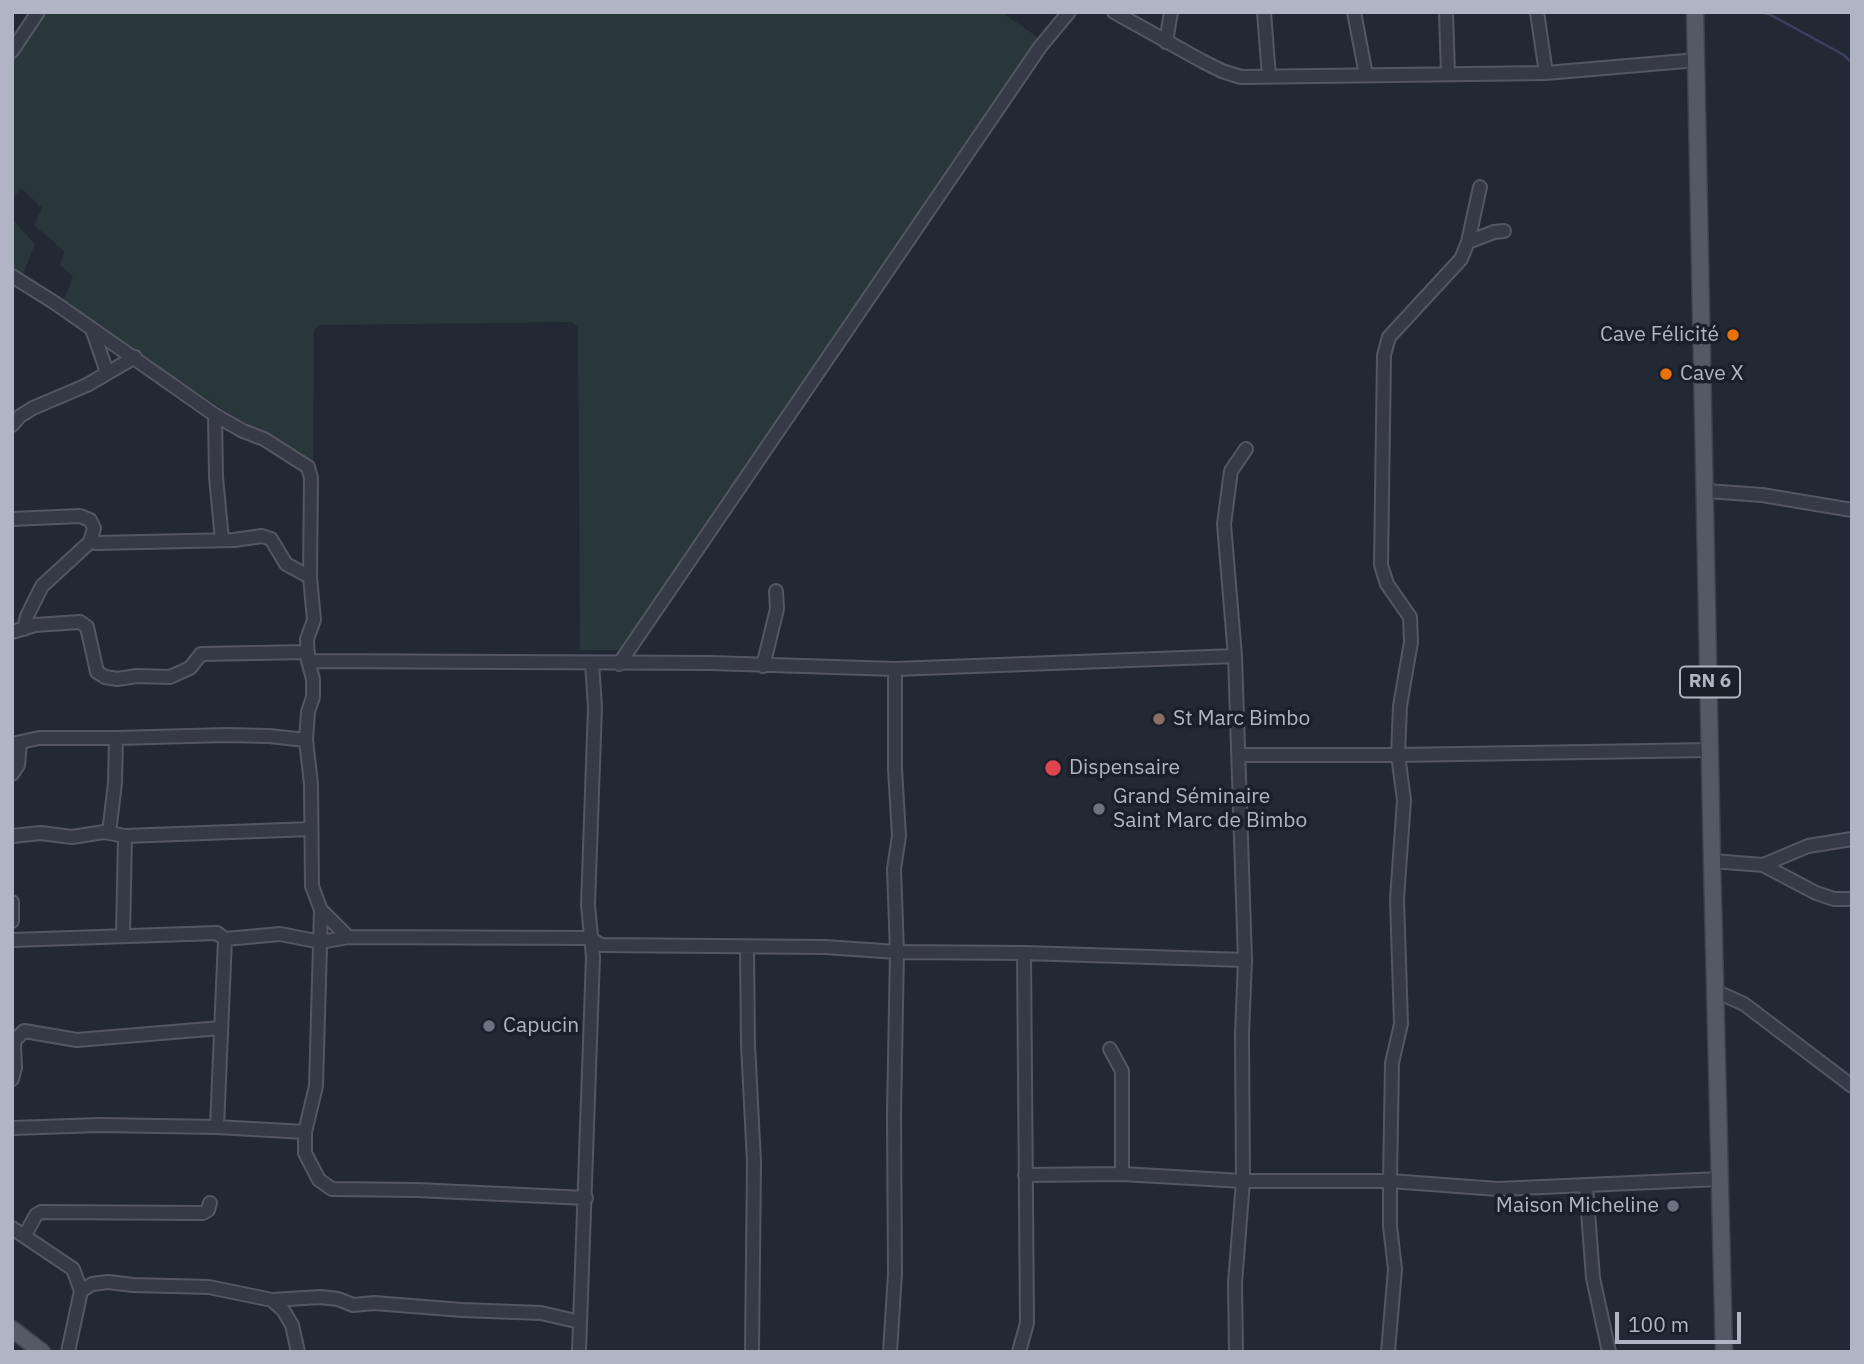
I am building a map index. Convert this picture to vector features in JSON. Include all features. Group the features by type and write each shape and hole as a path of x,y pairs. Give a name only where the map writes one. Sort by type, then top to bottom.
{"main road":[{"name":"RN 6","path":"1695,12 1724,1352"},
{"path":"12,1329 42,1352"}],"street":[{"path":"12,51 38,12"},
{"path":"619,664 1040,47 1069,12"},
{"path":"1114,12 1222,71 1241,77 1546,73 1697,60"},
{"path":"1166,42 1171,12"},
{"path":"1264,12 1269,77"},
{"path":"1354,12 1366,75"},
{"path":"1446,12 1448,74"},
{"path":"1537,12 1546,73"},
{"path":"1027,57 1040,47"},
{"path":"1388,1352 1395,1269 1390,1226 1392,1063 1401,1024 1397,899 1404,800 1398,755 1400,706 1411,642 1410,617 1387,584 1381,565 1384,355 1389,337 1461,259 1468,242 1480,187"},
{"path":"1468,242 1504,231"},
{"path":"12,276 215,415 264,439 307,467 310,478 310,577 314,620 307,639 313,697 308,712 306,740 311,784 312,886 321,910 316,1086 305,1132 305,1153 311,1169 318,1180 332,1189 417,1190 586,1199"},
{"path":"92,329 107,372"},
{"path":"12,425 33,408 75,391 135,358"},
{"path":"215,415 216,477 222,540"},
{"path":"1236,1352 1235,1283 1243,1181 1242,1035 1245,960 1236,656 1224,524 1231,471 1246,449"},
{"path":"1706,491 1762,495 1852,510"},
{"path":"12,519 80,516 90,520 94,528 90,542 42,586 18,630"},
{"path":"90,542 222,540 262,536 271,539 286,564 310,577"},
{"path":"763,666 777,609 776,591"},
{"path":"18,630 35,625 79,622 87,627 97,672 117,679 136,676 170,677 190,668 201,653 895,668 1236,656"},
{"path":"579,1352 593,957 588,905 595,707 592,663"},
{"path":"890,1352 895,1274 897,952 894,869 899,836 895,768 895,668"},
{"path":"12,774 18,765 16,743 39,737 116,738 226,734 306,740"},
{"path":"109,833 115,783 116,738"},
{"path":"1239,755 1711,750"},
{"path":"12,836 41,833 72,837 109,833 125,836 311,829"},
{"path":"123,935 125,836"},
{"path":"1712,861 1763,864 1808,846 1852,839"},
{"path":"1763,864 1816,893 1834,899 1852,899"},
{"path":"12,902 12,921"},
{"path":"321,910 348,937"},
{"path":"12,940 217,933 225,939 280,934 321,942 348,937 590,938 601,945 825,947 897,952 1245,960"},
{"path":"217,1127 225,939"},
{"path":"747,948 754,1161 752,1352"},
{"path":"1018,1352 1027,1323 1024,953"},
{"path":"1715,991 1744,1004 1852,1086"},
{"path":"12,1079 15,1068 14,1043 24,1031 78,1040 221,1028"},
{"path":"1110,1049 1122,1071 1122,1174"},
{"path":"12,1128 100,1125 305,1132"},
{"path":"1025,1175 1122,1174 1243,1181 1390,1181 1498,1189 1720,1180"},
{"path":"1586,1185 1593,1278 1609,1352"},
{"path":"25,1235 36,1215 41,1212 203,1213 208,1210 210,1203"},
{"path":"12,1228 73,1269 79,1281 81,1291 68,1352"},
{"path":"81,1291 92,1283 108,1282 209,1287 272,1300 320,1297 338,1299 354,1305 374,1303 541,1313 580,1322"},
{"path":"272,1300 283,1310 292,1325 298,1352"}],"shaded area":[{"path":"41,12 1001,12 1039,38 622,650 580,650 578,328 571,322 320,325 314,330 313,466 61,306 73,277 60,265 64,251 34,225 42,208 21,188 12,199 12,56"},
{"path":"12,219 35,244 22,277 12,271"}],"waterway":[{"path":"1760,12 1769,14 1844,55 1852,63"}],"place":[{"name":"Cave Félicité","path":"1733,335"},
{"name":"Cave X","path":"1666,374"},
{"name":"St Marc Bimbo","path":"1159,719"},
{"name":"Dispensaire","path":"1053,768"},
{"name":"Grand Séminaire Saint Marc de Bimbo","path":"1099,809"},
{"name":"Capucin","path":"489,1026"},
{"name":"Maison Micheline","path":"1673,1206"}]}
